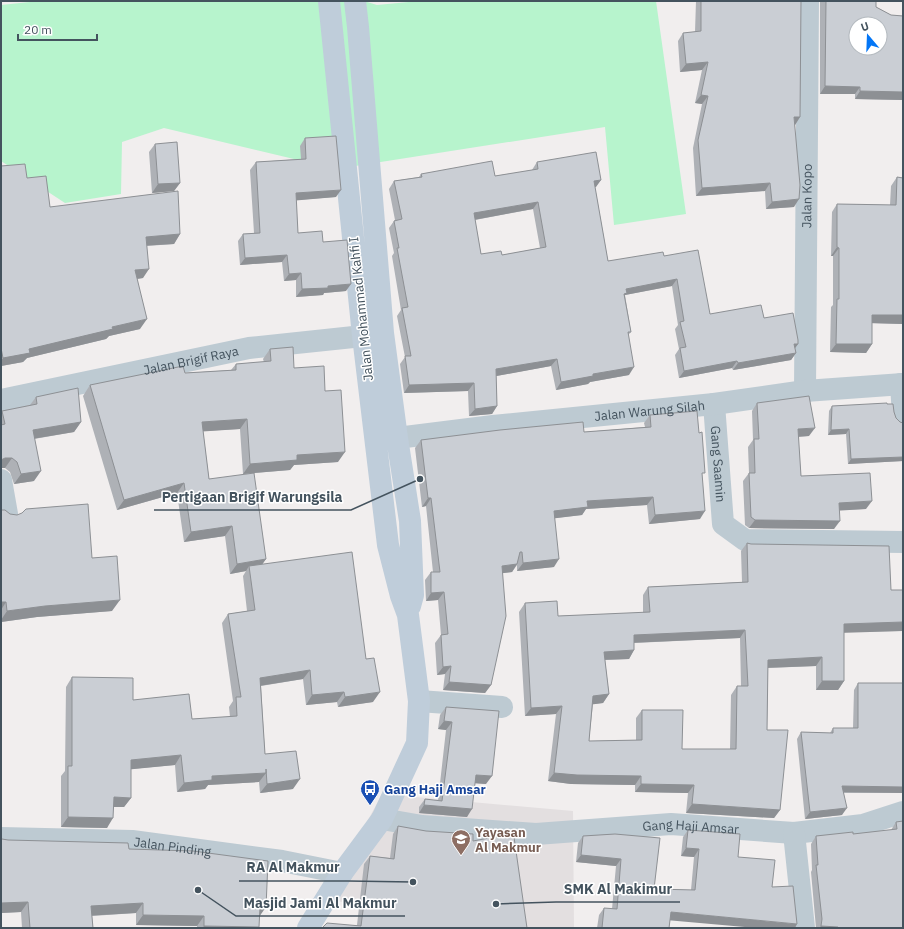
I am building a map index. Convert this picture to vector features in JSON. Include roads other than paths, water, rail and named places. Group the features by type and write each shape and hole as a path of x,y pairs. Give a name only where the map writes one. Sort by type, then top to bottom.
{"main road":[{"name":"Jalan Mohammad Kahfi I","path":"330,1 373,335 397,438 410,521 413,595 408,615"},
{"name":"Jalan Mohammad Kahfi I","path":"308,928 342,874 382,819 417,744 419,701 408,615 401,596 388,545 373,335 358,26 355,1"}],"street":[{"name":"Jalan Kopo","path":"805,391 808,1"},
{"name":"Jalan Brigif Raya","path":"1,400 249,348 373,335"},
{"name":"Jalan Warung Silah","path":"397,438 493,426 714,404 805,391 902,384"},
{"path":"902,384 903,416"},
{"name":"Gang Saamin","path":"714,404 723,524 745,540 903,542"},
{"path":"1,480 7,514"},
{"path":"419,701 502,707"},
{"name":"Gang Haji Amsar","path":"382,819 422,826 536,834 671,824 794,833 863,825 903,812"},
{"path":"794,833 804,928"},
{"name":"Jalan Pinding","path":"1,838 132,841 282,860 342,874"}],"place":[{"name":"Pertigaan Brigif Warungsila","path":"420,479"},
{"name":"Gang Haji Amsar","path":"370,806"},
{"name":"Yayasan Al Makmur","path":"461,856"},
{"name":"RA Al Makmur","path":"413,882"},
{"name":"Masjid Jami Al Makmur","path":"198,890"},
{"name":"SMK Al Makimur","path":"496,904"}]}
